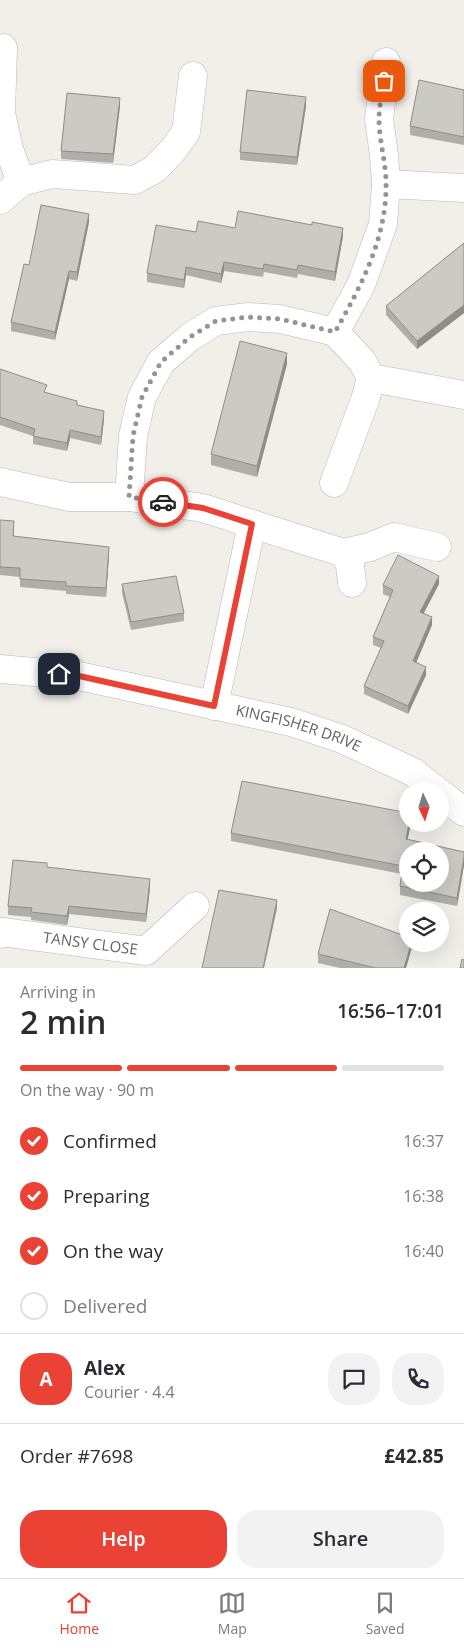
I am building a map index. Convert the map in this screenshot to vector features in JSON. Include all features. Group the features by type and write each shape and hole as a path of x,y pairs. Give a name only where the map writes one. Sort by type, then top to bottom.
{"street":[{"path":"3,48 1,113 9,149 21,182"},
{"path":"335,332 361,284 383,224 386,184 379,119 386,62"},
{"path":"0,200 21,182 52,174 135,180 155,169 173,150 186,132 193,76"},
{"path":"386,184 464,188"},
{"path":"129,497 133,436 142,397 161,362 190,337 216,321 248,317 280,319 335,332 362,361 371,378 366,397 334,483"},
{"path":"371,378 464,395"},
{"path":"0,482 69,497 129,497 203,508 344,553 370,547 394,537 437,547"},
{"path":"214,706 252,524"},
{"path":"344,553 350,565 352,582"},
{"name":"KINGFISHER DRIVE","path":"0,669 79,676 291,722 342,739 413,772 426,782"},
{"name":"KINGFISHER DRIVE","path":"449,800 464,812"},
{"name":"TANSY CLOSE","path":"1,930 149,959 195,906"}],"building":[{"path":"419,80 464,90 464,137 410,126"},
{"path":"247,90 306,97 297,157 240,152"},
{"path":"67,93 120,98 113,154 61,151"},
{"path":"41,205 89,214 77,272 69,271 55,332 11,322 24,264 29,265"},
{"path":"238,211 312,225 312,222 343,228 335,272 298,265 297,270 264,264 263,269 224,262 221,274 186,267 184,280 147,273 156,225 196,232 198,221 235,228"},
{"path":"464,243 464,305 417,341 386,306"},
{"path":"240,341 287,353 257,466 211,454"},
{"path":"0,369 47,385 44,392 77,401 77,405 104,411 101,437 70,430 67,443 33,436 35,429 0,417"},
{"path":"0,520 14,521 13,536 109,547 106,588 66,586 66,582 20,579 20,568 0,567"},
{"path":"398,555 439,576 420,612 432,617 413,661 426,667 408,706 364,686 384,641 373,637 393,590 383,585"},
{"path":"176,576 184,613 131,622 122,584"},
{"path":"242,781 399,811 399,832 407,832 406,839 419,842 399,842 399,865 231,833"},
{"path":"449,849 464,852 457,898 428,892 449,892"},
{"path":"13,860 47,863 47,867 150,879 146,914 69,906 67,916 31,912 32,908 8,906"},
{"path":"219,890 277,900 263,968 202,968"},
{"path":"330,909 399,934 399,952 409,952 404,968 376,968 318,954"},
{"path":"462,959 464,960 464,968 460,968"}],"way so far":[{"path":"163,502 129,497 133,436 142,397 161,362 190,337 216,321 248,317 280,319 335,332 361,284 383,224 386,184 379,119 384,81"}],"route":[{"path":"59,674 79,676 214,706 252,524 203,508 163,502"}]}
